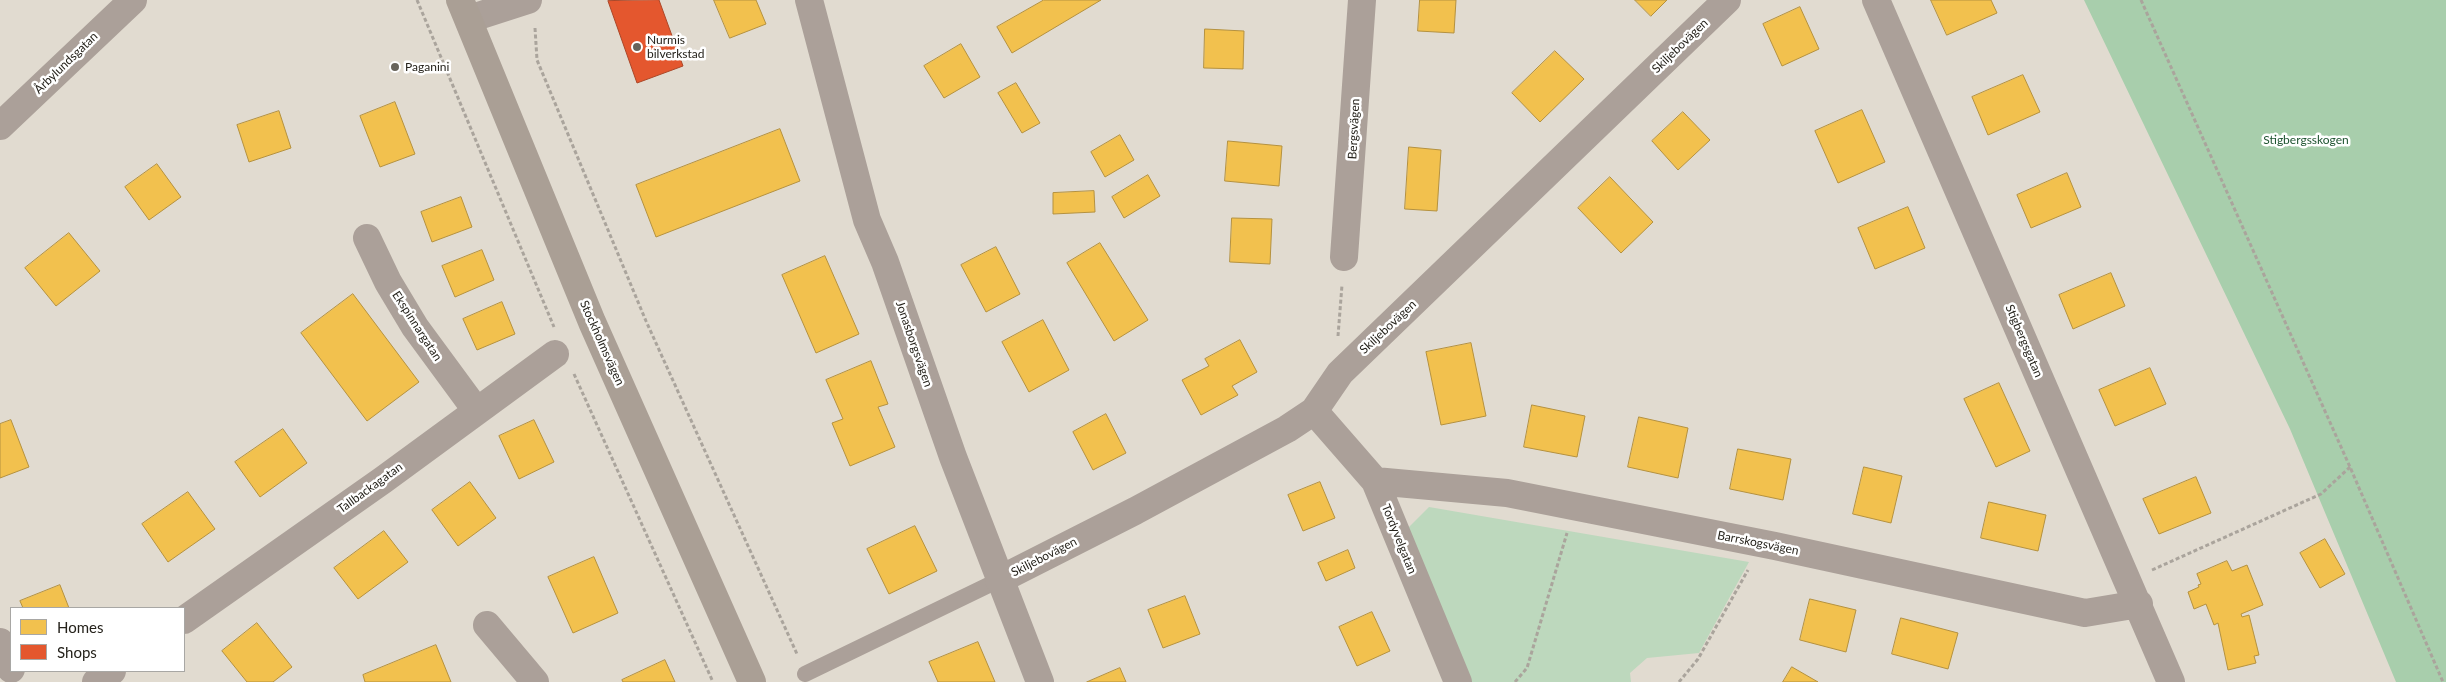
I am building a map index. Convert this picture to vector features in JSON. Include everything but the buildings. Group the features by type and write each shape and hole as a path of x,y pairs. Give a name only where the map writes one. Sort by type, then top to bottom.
{"main road":[{"name":"Stockholmsvägen","path":"464,9 521,153 592,322 752,682"}],"street":[{"name":"Årbylundsgatan","path":"0,126 132,0"},
{"name":"Jonasborgsvägen","path":"809,0 867,220 885,262 999,580 1040,682"},
{"name":"Bergsvägen","path":"1344,257 1362,0"},
{"name":"Skiljebovägen","path":"999,580 1135,511 1287,429 1314,411 1340,373 1727,0"},
{"name":"Stigbergsgatan","path":"1876,0 2139,604 2171,682"},
{"path":"464,9 526,1"},
{"name":"Ekspinnargatan","path":"367,238 388,282 415,327 476,410"},
{"name":"Tallbackagatan","path":"185,619 383,480 476,410 555,354"},
{"name":"Tordyvelgatan","path":"1314,411 1375,482 1458,682"},
{"name":"Barrskogsvägen","path":"1375,482 1507,493 1775,546 2085,613 2139,604"},
{"path":"487,625 535,682"},
{"path":"0,642 10,665"},
{"path":"96,682 111,672"}],"lane":[{"path":"806,674 999,580"}],"path":[{"path":"2141,0 2350,467 2443,682"},
{"path":"526,1 537,32 537,60 646,321 806,674"},
{"path":"1340,373 1336,360 1344,257"},
{"path":"2139,604 2143,574 2320,494 2350,467"},
{"path":"1515,682 1527,668 1574,506"},
{"path":"1679,682 1698,659 1754,560 1775,546"}],"green space":[{"name":"Stigbergsskogen","path":"2084,0 2446,0 2446,682 2396,682 2290,429"},
{"path":"1429,507 1749,562 1699,653 1647,658 1630,673 1631,682 1467,682 1408,528"}],"place":[{"name":"Nurmis bilverkstad","path":"637,47"},
{"name":"Paganini","path":"395,67"}]}
